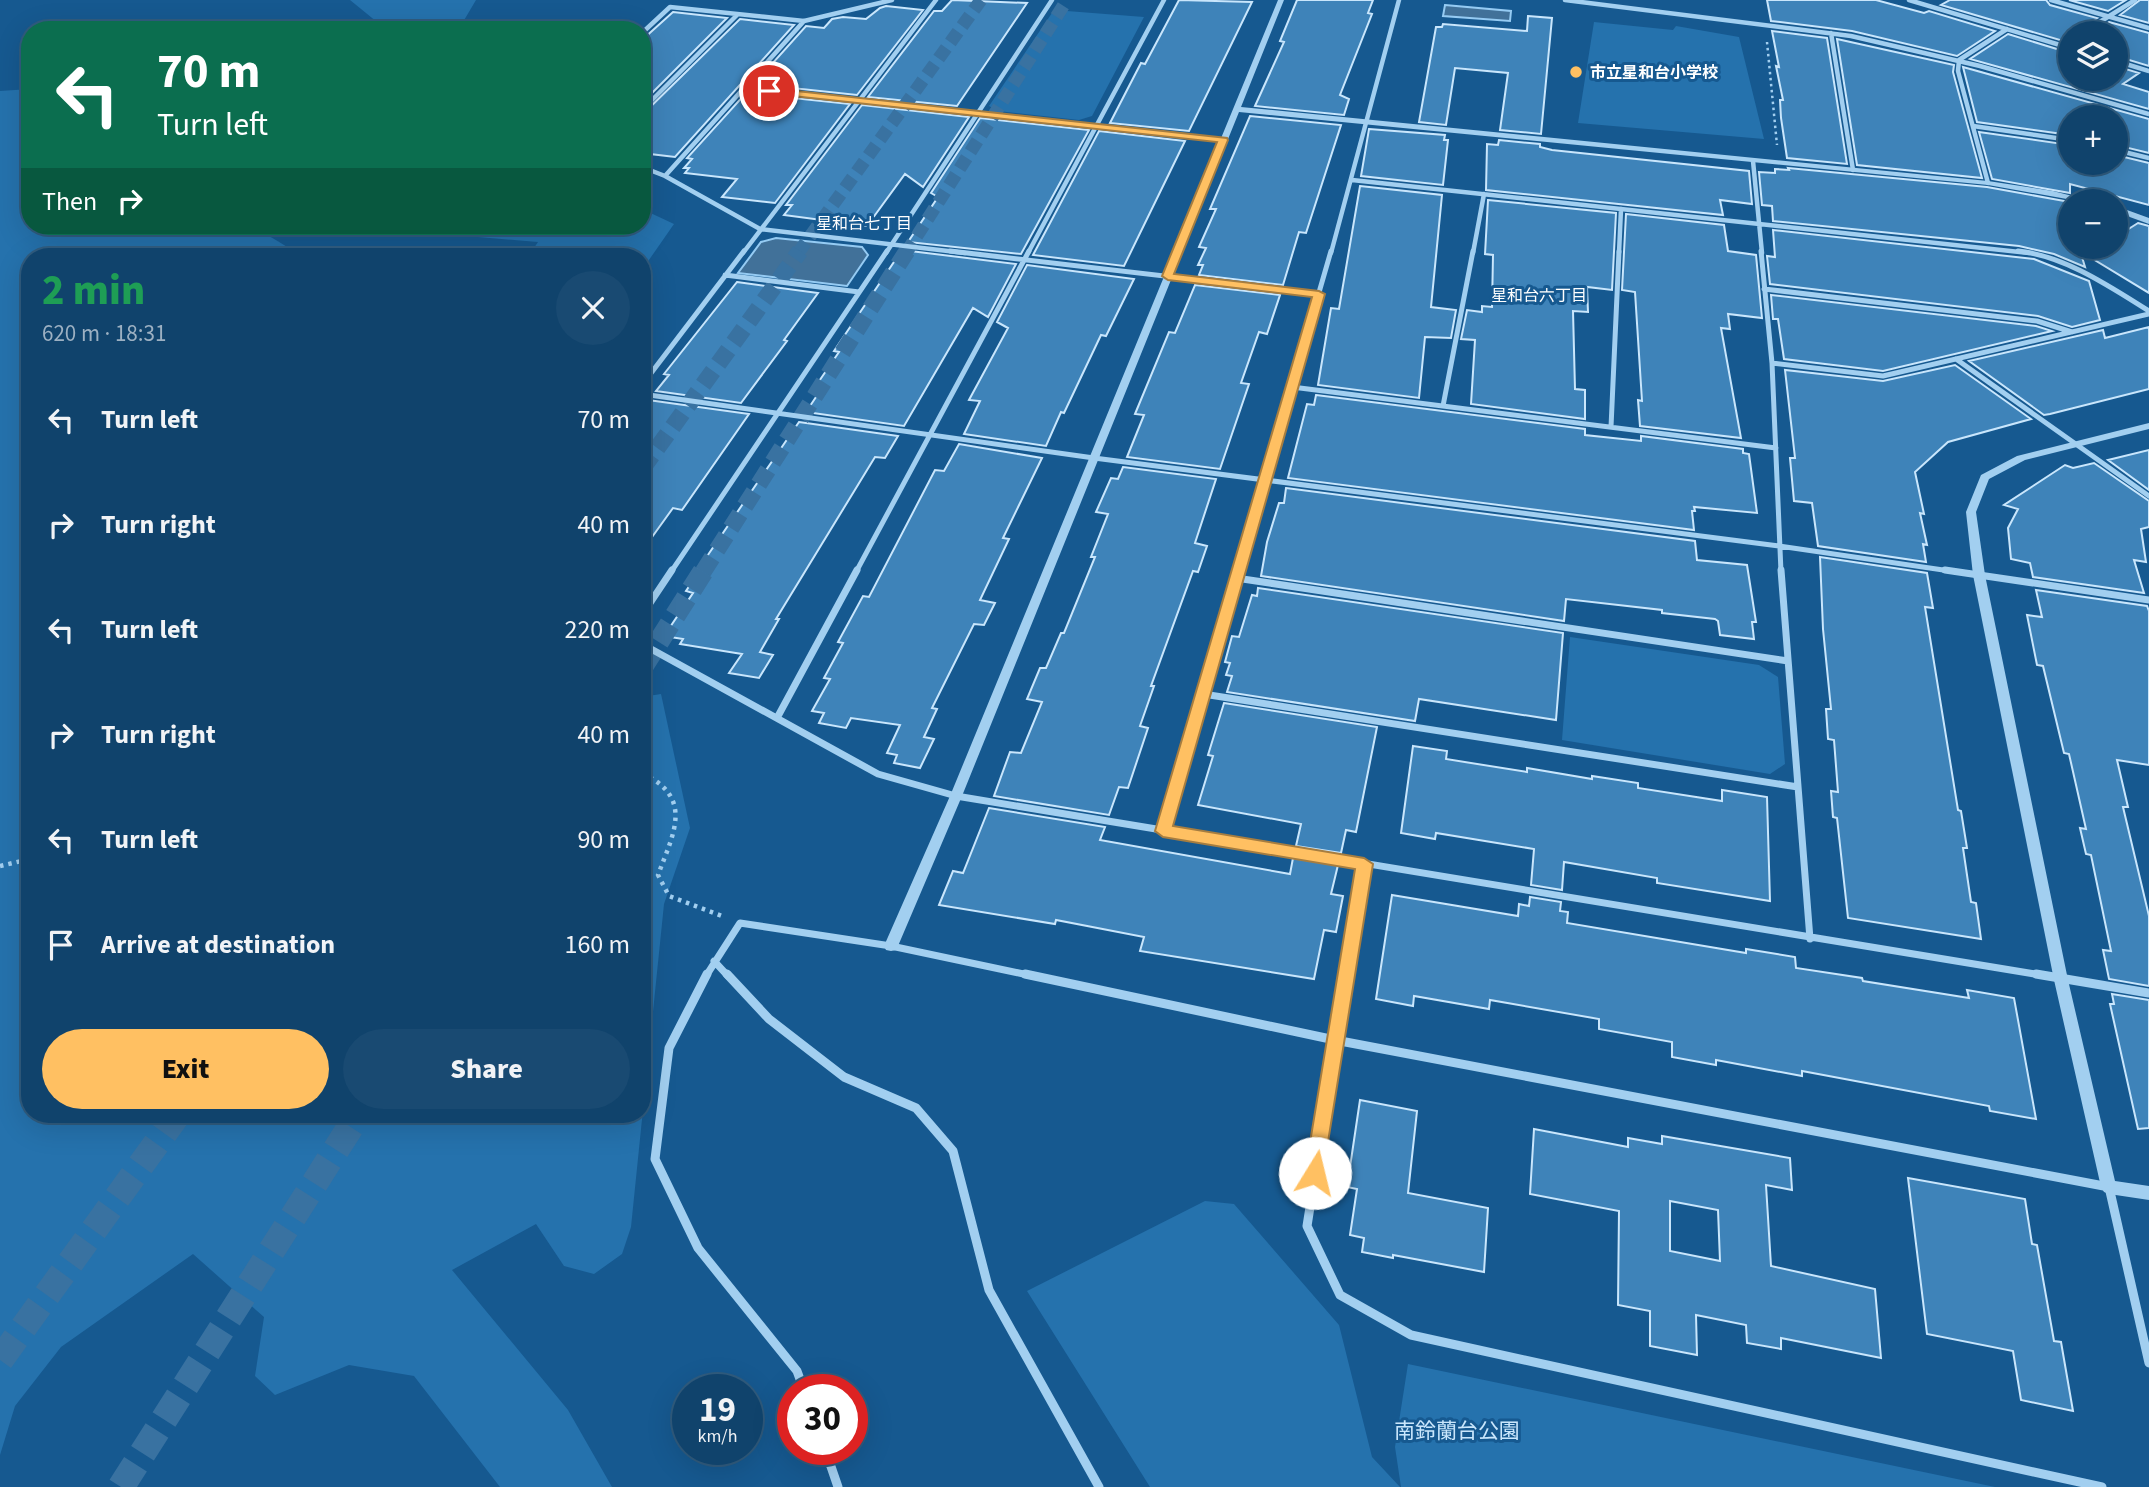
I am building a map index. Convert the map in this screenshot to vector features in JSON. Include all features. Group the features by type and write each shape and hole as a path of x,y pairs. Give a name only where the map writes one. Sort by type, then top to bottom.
{"street":[{"path":"651,25 670,7 804,21 892,0"},
{"path":"651,373 936,0"},
{"path":"651,602 892,244 1052,0"},
{"path":"777,718 1026,261 1095,125 1164,0"},
{"path":"891,947 956,796 1280,0"},
{"path":"1163,831 1352,180 1364,123 1399,0"},
{"path":"1565,0 1628,10 1831,33 1959,60 2149,114"},
{"path":"1909,0 2058,44"},
{"path":"2051,0 2149,28"},
{"path":"2102,21 2135,0"},
{"path":"651,101 737,15"},
{"path":"665,176 746,89 804,21"},
{"path":"1959,60 2007,29"},
{"path":"1831,33 1853,170"},
{"path":"1959,60 1958,71 1988,183"},
{"path":"2128,65 2149,71"},
{"path":"746,89 860,99 1223,140"},
{"path":"1235,109 1988,183 2058,194"},
{"path":"1973,126 2058,138"},
{"path":"2128,153 2149,158"},
{"path":"1754,161 1757,224 1772,363 1779,547 1811,939"},
{"path":"651,171 760,229 1319,294"},
{"path":"1352,180 2026,252 2058,260 2087,272 2149,312"},
{"path":"1443,406 1484,194"},
{"path":"1611,427 1621,209"},
{"path":"2128,213 2149,220"},
{"path":"725,275 859,292"},
{"path":"1764,289 2037,321 2072,332"},
{"path":"1772,363 1883,376 2149,312"},
{"path":"1956,359 2149,496"},
{"path":"1292,387 1776,448"},
{"path":"651,395 1094,458 1779,547 2149,600"},
{"path":"2149,426 2021,458 1985,477 1970,512 1979,575 2061,980 2149,1363"},
{"path":"1236,578 1788,661"},
{"path":"651,649 878,774 956,796 2149,993"},
{"path":"1203,694 1798,787"},
{"path":"1364,864 1307,1226 1340,1295 1411,1335 2102,1487"},
{"path":"798,1374 698,1248 654,1159 669,1048 714,961 740,923 891,947 1335,1041 2149,1194"},
{"path":"714,961 769,1019 844,1077 916,1108 954,1151 989,1290 1099,1487"},
{"path":"830,1465 838,1487"}],"path":[{"path":"1765,24 1779,163"},
{"path":"651,776 672,793 677,823 658,875 669,896 740,923"},
{"path":"0,866 21,861"}],"green space":[{"path":"350,0 476,0 464,21 376,21"},
{"path":"1054,10 1144,17 1092,116 1079,120 998,111 989,106"},
{"path":"1594,22 1673,30 1676,26 1739,37 1764,139 1578,123"},
{"path":"21,90 21,235 265,235 288,248 21,248 21,1123 642,1123 631,1227 622,1254 594,1274 564,1266 536,1224 452,1270 568,1410 612,1487 500,1487 414,1376 349,1365 275,1395 255,1376 264,1317 193,1254 61,1347 15,1406 0,1455 0,91"},
{"path":"651,213 674,224 651,257 651,248 534,248 538,242 455,235 651,235"},
{"path":"1570,637 1759,665 1778,677 1785,764 1770,774 1562,740"},
{"path":"661,694 690,828 664,904 651,1031 651,696"},
{"path":"1205,1201 1234,1204 1339,1325 1372,1457 1400,1487 1150,1487 1027,1291"},
{"name":"南鈴蘭台公園","path":"1408,1364 1995,1487 1401,1487 1395,1447"}],"shaded area":[{"path":"1445,5 1511,11 1510,21 1443,16"},
{"path":"776,238 862,247 868,255 847,286 738,273 761,242"}],"building":[{"path":"952,0 1027,3 957,106 868,97 934,11 942,11"},
{"path":"1179,0 1252,2 1189,131 1110,123 1141,63 1145,64"},
{"path":"1297,0 1373,0 1368,13 1372,14 1340,95 1349,99 1344,115 1255,106 1284,42 1280,41"},
{"path":"1767,0 1876,0 1924,13 1929,11 1995,31 1957,56 1852,31 1771,21"},
{"path":"1950,0 2046,0 2050,5 2097,18 2092,21 2058,21 2058,39 1941,5"},
{"path":"2069,0 2126,0 2108,11"},
{"path":"2140,0 2149,0 2149,23 2120,15"},
{"path":"886,6 923,10 857,95 754,84 806,26 824,28 832,19 843,17 866,19"},
{"path":"673,12 727,18 651,94 651,32"},
{"path":"1528,16 1552,18 1541,134 1500,130 1508,73 1455,68 1446,125 1419,122 1436,27 1442,27 1443,24 1527,31"},
{"path":"740,19 794,25 675,157 651,154 651,106"},
{"path":"2128,27 2149,33 2149,66 2128,60"},
{"path":"1772,31 1827,38 1847,164 1787,158 1781,118 1780,100 1783,100"},
{"path":"2008,34 2058,49 2058,84 1970,59"},
{"path":"1837,39 1954,65 1953,72 1982,178 1857,165"},
{"path":"1963,67 2099,105 2058,105 2058,133 1977,122"},
{"path":"2128,70 2139,73 2128,81"},
{"path":"2128,86 2149,92 2149,109 2085,91 2128,91"},
{"path":"746,93 850,104 775,203 722,197 737,179 685,173 689,168 684,168 692,159 687,158"},
{"path":"862,105 969,117 923,187 905,174 867,226 784,215 792,205 786,205"},
{"path":"2128,113 2149,119 2149,153 2128,148"},
{"path":"1250,116 1341,125 1306,233 1299,232 1283,285 1199,275 1203,265 1198,265 1206,248 1199,247 1216,209 1210,209"},
{"path":"980,118 1089,130 1021,254 908,242 938,197 931,193"},
{"path":"1369,129 1445,135 1444,140 1448,140 1443,185 1361,176"},
{"path":"1099,131 1185,141 1124,266 1033,255"},
{"path":"1979,132 2058,143 2058,175 2128,175 2128,158 2149,163 2149,205 2128,199 2128,189 2089,189 2070,184 2070,189 2058,191 1992,179"},
{"path":"1499,140 1540,144 1540,147 1552,150 1749,171 1752,204 1720,200 1723,215 1486,190 1487,144 1498,145"},
{"path":"1788,168 1987,187 2058,200 2058,256 2019,246 1773,221 1772,206 1762,205 1759,172 1789,170"},
{"path":"1360,186 1442,195 1431,307 1456,310 1451,338 1425,337 1419,398 1318,385 1331,308 1339,309"},
{"path":"1488,200 1616,213 1612,290 1587,287 1588,312 1573,311 1575,389 1585,390 1585,419 1471,404 1475,340 1461,339 1467,310 1482,312 1482,306 1492,307 1493,255 1485,254"},
{"path":"1626,214 1724,225 1728,251 1756,255 1762,318 1728,314 1730,329 1721,328 1741,438 1640,426 1638,400 1642,401 1635,292 1622,290"},
{"path":"2138,223 2149,226 2149,293 2093,259 2128,259 2128,229"},
{"path":"1773,230 2034,259 2089,281 2100,320 2072,327 2038,316 1770,284 1767,256 1775,257"},
{"path":"902,250 1016,264 988,317 973,308 904,426 806,412 818,394 813,390 839,352 834,351"},
{"path":"2066,259 2083,259 2085,267"},
{"path":"1027,265 1134,279 1106,336 1101,335 1046,446 964,434 980,401 969,400 1008,328 997,322"},
{"path":"737,282 818,293 784,340 787,341 741,403 656,391 669,375 664,374"},
{"path":"1195,285 1280,295 1267,334 1259,332 1241,383 1249,384 1220,469 1127,457 1144,415 1135,414 1169,332 1175,333"},
{"path":"1771,295 2036,326 2052,331 1883,371 1784,359 1778,319 1773,319"},
{"path":"2149,327 2149,389 2050,414 2044,415 1969,361 2103,330 2105,338"},
{"path":"1955,365 2031,419 1948,442 1915,472 1924,514 1920,513 1927,545 1923,544 1926,562 1818,546 1812,503 1794,501 1790,458 1795,458 1785,370 1883,381"},
{"path":"1316,395 1585,429 1585,435 1641,441 1641,436 1743,449 1743,453 1749,454 1757,513 1694,507 1694,530 1288,478 1307,404 1314,405"},
{"path":"651,400 749,414 682,510 673,508 651,539"},
{"path":"799,422 898,436 885,458 875,457 776,619 779,619 760,652 773,655 759,678 729,673 742,654 680,644 683,639 664,636 693,593 686,591 690,585 688,584"},
{"path":"959,444 1042,458 1003,538 1009,539 980,600 995,603 984,625 974,624 932,708 937,709 924,737 934,739 920,768 894,763 897,755 887,753 900,725 851,718 846,728 819,723 824,713 812,711 830,679 824,678 843,643 838,642 863,596 869,597 935,470 944,471"},
{"path":"2149,450 2149,490 2108,460"},
{"path":"2094,463 2149,501 2149,527 2141,529 2146,562 2134,560 2144,593 2033,577 2030,563 2011,559 2008,528 2018,509 2004,505 2065,465 2073,468"},
{"path":"1123,467 1216,479 1195,543 1207,546 1198,572 1193,571 1151,686 1154,686 1140,726 1148,728 1128,788 1119,787 1109,815 994,796 1010,752 1021,753 1042,702 1027,699 1040,668 1046,668 1061,633 1064,633 1095,557 1091,557 1108,514 1096,512 1111,478 1118,479"},
{"path":"1286,488 1695,541 1697,560 1747,565 1756,622 1752,622 1754,639 1720,635 1718,621 1715,619 1662,613 1662,610 1566,599 1564,621 1261,576 1267,542 1279,503 1284,503"},
{"path":"1820,557 1927,573 1933,608 1925,607 1958,810 1961,811 1967,848 1963,848 1971,902 1976,903 1981,939 1848,918 1837,818 1833,817 1831,791 1838,792 1834,740 1828,739 1826,709 1831,709 1823,629"},
{"path":"1258,588 1563,633 1556,720 1419,699 1415,721 1227,692 1232,676 1226,675 1230,663 1225,662 1232,636 1239,637 1252,595 1257,596"},
{"path":"2036,590 2147,606 2149,611 2149,765 2117,760 2128,807 2123,807 2149,916 2149,986 2109,979 2103,950 2111,951 2091,855 2086,854 2080,828 2086,829 2069,754 2064,753 2043,666 2037,665 2027,615 2042,617"},
{"path":"1224,703 1377,727 1356,832 1346,830 1341,853 1296,846 1301,824 1198,805 1213,756 1208,755"},
{"path":"1413,746 1447,751 1446,759 1527,772 1527,768 1592,779 1592,776 1638,783 1638,788 1722,801 1722,790 1767,797 1770,901 1657,883 1657,878 1564,862 1562,890 1531,885 1534,849 1436,833 1435,839 1401,833"},
{"path":"989,808 1105,827 1100,840 1290,874 1293,858 1338,865 1331,894 1343,896 1336,932 1324,930 1314,979 1140,951 1144,937 1056,920 1055,924 939,905 953,871 963,873"},
{"path":"1392,895 1518,916 1519,904 1529,906 1530,897 1561,902 1560,911 1568,912 1567,923 1746,953 1746,949 1795,957 1796,968 1862,978 1863,981 1969,998 1967,990 2014,998 2036,1119 1990,1111 1989,1106 1802,1071 1802,1076 1716,1060 1716,1065 1672,1057 1672,1042 1599,1029 1599,1019 1490,1000 1489,1009 1414,996 1413,1006 1376,999"},
{"path":"2112,994 2149,1000 2149,1128 2138,1129 2110,1004 2114,1004"},
{"path":"1360,1100 1417,1111 1408,1193 1488,1208 1484,1272 1362,1252 1364,1238 1350,1235 1357,1189 1347,1187"},
{"path":"1534,1129 1628,1147 1628,1138 1662,1144 1662,1136 1790,1158 1792,1190 1766,1185 1771,1266 1875,1289 1881,1358 1781,1338 1781,1349 1747,1343 1746,1325 1696,1315 1697,1355 1650,1346 1650,1311 1618,1305 1619,1211 1530,1194","holes":["1670,1201 1718,1210 1720,1261 1670,1251"]},
{"path":"1908,1178 2025,1199 2032,1244 2037,1245 2054,1341 2061,1342 2073,1411 2021,1400 2013,1351 1927,1334"}],"tunnel":[{"path":"798,253 981,0"},
{"path":"906,253 1067,0"},
{"path":"651,457 800,251"},
{"path":"703,572 907,251"},
{"path":"651,654 704,570"},
{"path":"0,1360 171,1123"},
{"path":"121,1487 353,1123"}],"place":[{"name":"市立星和台小学校","path":"1576,72"}],"district":[{"name":"星和台七丁目","path":"864,223"},
{"name":"星和台六丁目","path":"1539,295"}],"route":[{"path":"769,91 1223,140 1168,276 1319,294 1163,831 1364,864 1315,1173"}]}
